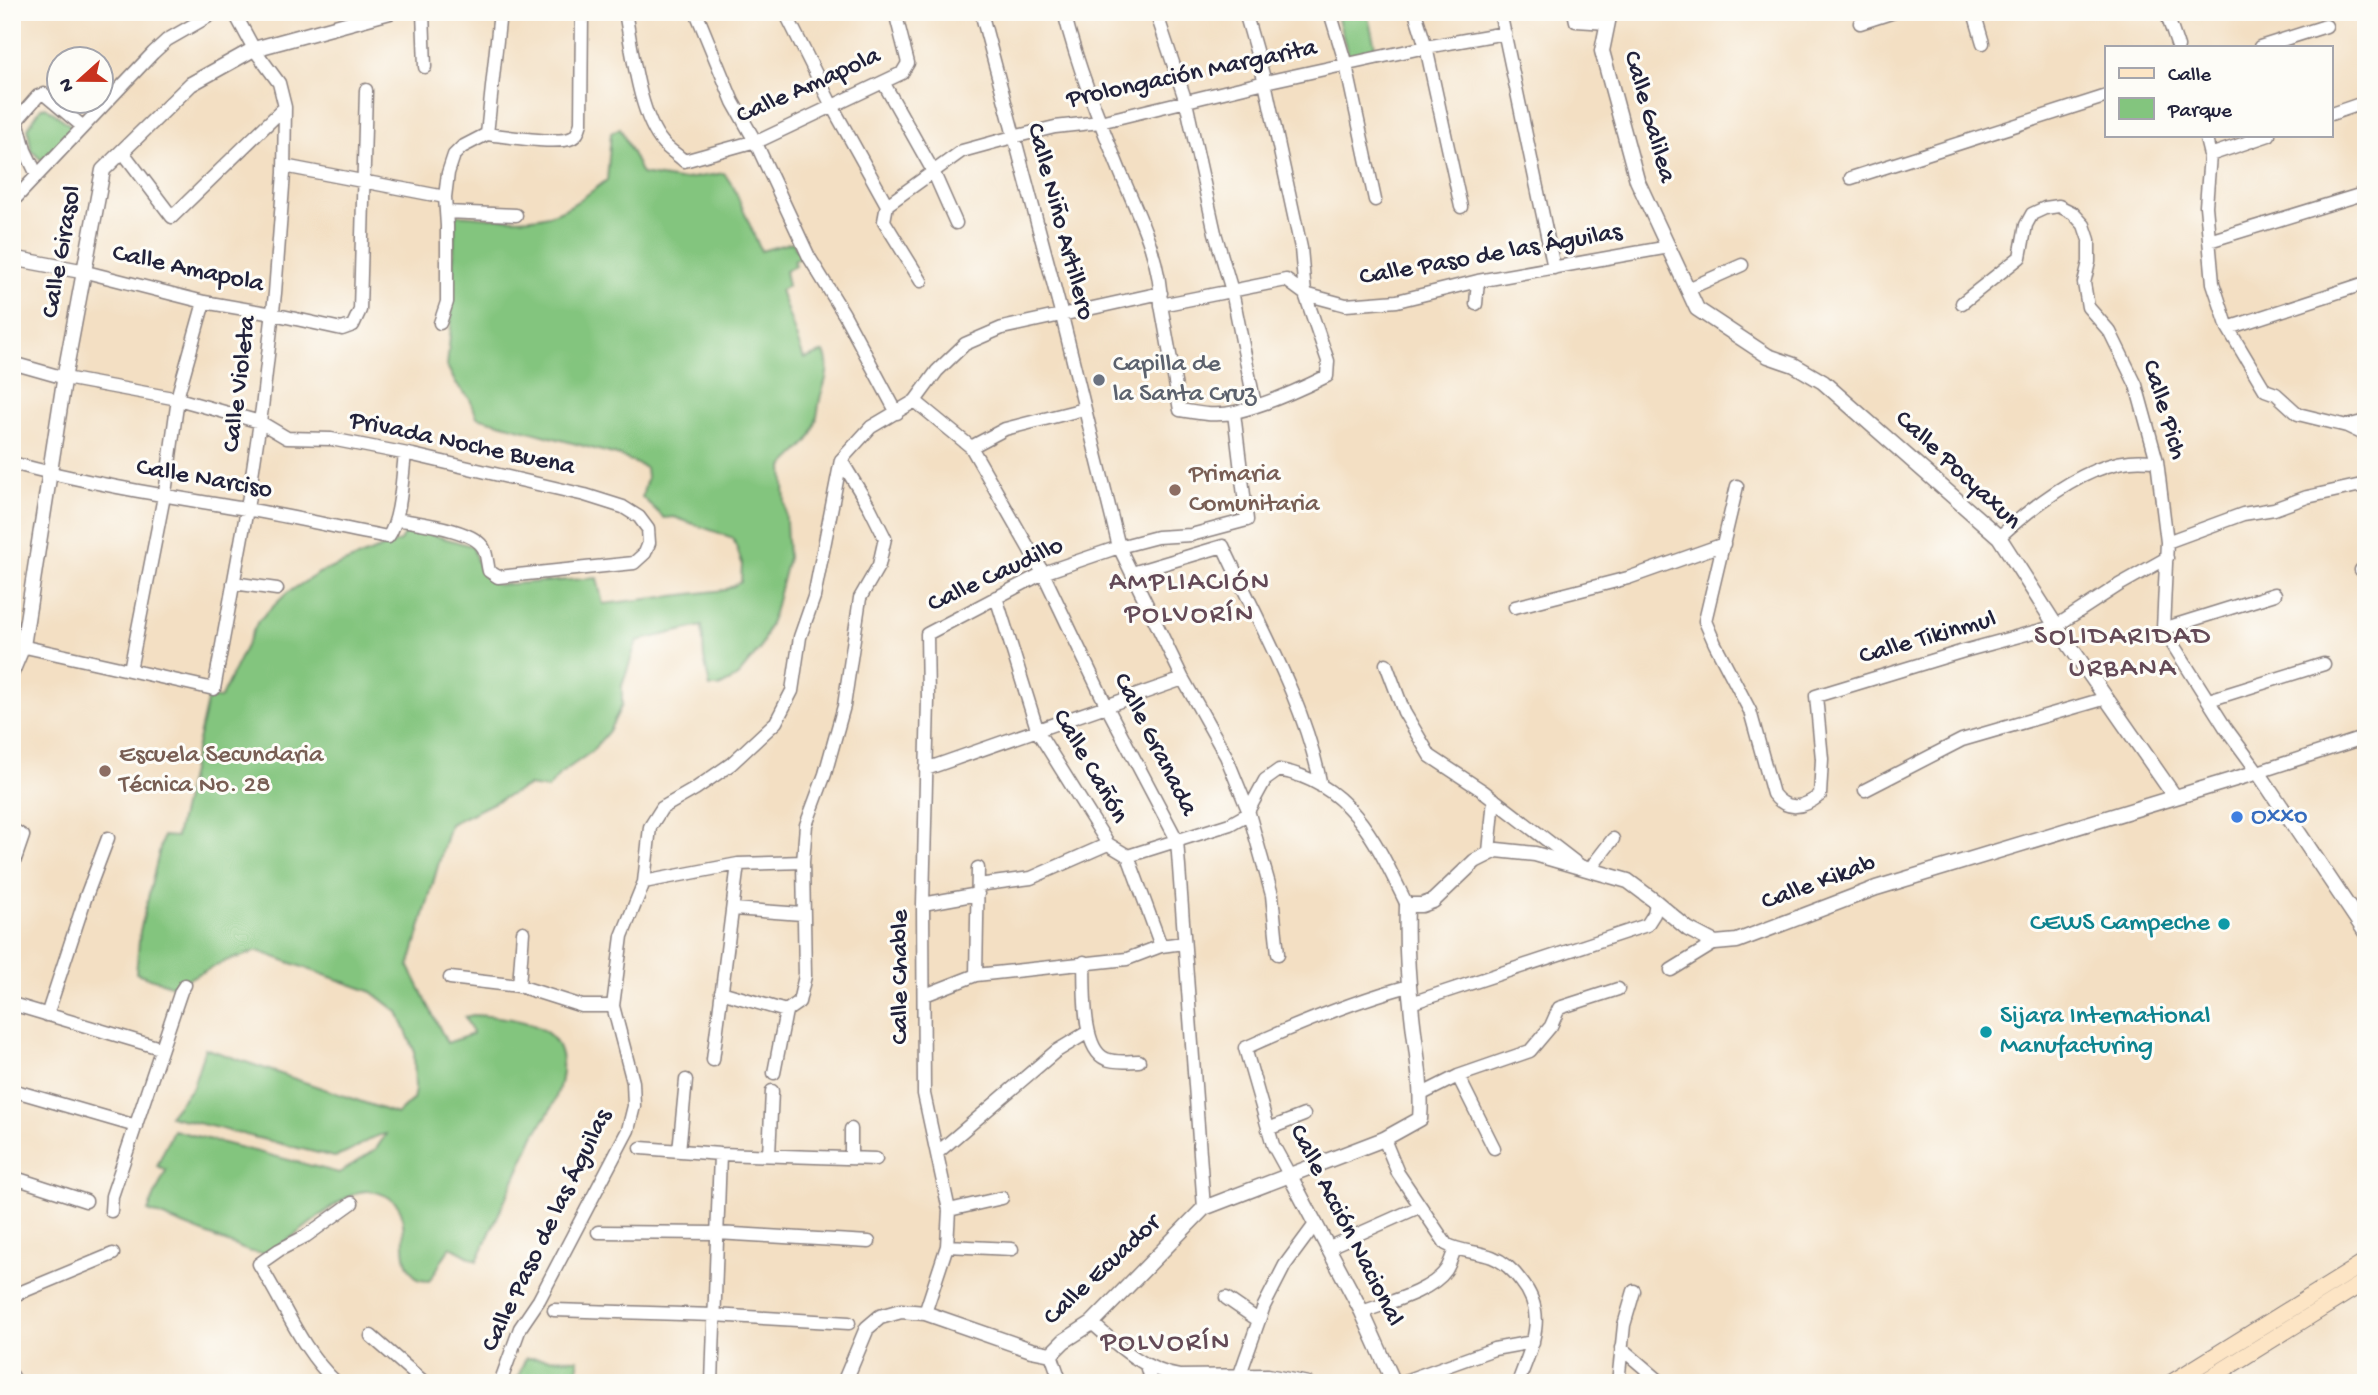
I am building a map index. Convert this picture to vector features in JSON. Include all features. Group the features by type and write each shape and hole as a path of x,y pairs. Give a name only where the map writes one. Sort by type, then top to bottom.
{"main road":[{"path":"2171,1383 2366,1262"},
{"path":"2202,1383 2366,1281"}],"street":[{"path":"12,202 167,40 216,12"},
{"name":"Calle Violeta","path":"130,670 214,688 247,509 273,314 284,166 285,107 279,83 254,48 234,12"},
{"name":"Calle Girasol","path":"12,672 51,474 65,378 103,170 191,84 254,48 390,12"},
{"path":"424,12 425,67"},
{"path":"487,134 500,12"},
{"path":"440,323 447,302 444,197 454,155 461,147 487,134 571,139 578,133 581,123 582,12"},
{"name":"Calle Amapola","path":"625,12 638,79 651,124 663,143 684,161 755,141 902,73 908,63 895,12"},
{"path":"696,12 733,102 755,141 809,257 844,314 897,413"},
{"path":"785,12 832,106 887,205 884,221 921,281"},
{"name":"Calle Niño Artillero","path":"981,12 1062,316 1119,547 1183,679 1226,756 1248,810 1272,894 1278,954"},
{"path":"1064,12 1073,52 1147,235 1180,410 1212,415 1255,405 1303,388 1327,376 1328,361 1304,295 1301,248 1265,82 1245,12"},
{"path":"1156,12 1186,102 1215,233 1232,291 1255,405"},
{"path":"1330,12 1346,65 1375,200"},
{"path":"1415,12 1426,47 1461,207"},
{"path":"1500,12 1554,268"},
{"path":"1574,12 1576,21 1609,18"},
{"path":"1860,23 1894,12"},
{"path":"1974,12 1983,43"},
{"path":"2166,12 2178,46"},
{"name":"Calle Galilea","path":"1609,18 1602,51 1637,180 1697,309"},
{"path":"2263,46 2326,26"},
{"name":"Prolongación Margarita","path":"887,205 962,151 1055,127 1100,122 1265,82 1505,33"},
{"path":"883,82 933,171 956,223"},
{"path":"364,181 366,90"},
{"path":"37,175 25,150 17,120 38,96 44,94 82,126"},
{"path":"1851,178 2105,97"},
{"path":"2332,114 2366,102"},
{"path":"122,151 172,217 285,107"},
{"path":"2205,136 2210,155 2206,206 2213,284 2228,328 2265,390 2276,394 2298,414 2347,426 2366,435"},
{"path":"2210,155 2266,136"},
{"path":"284,166 444,197"},
{"name":"Calle Amapola","path":"12,258 86,272 204,302 342,329 353,325 360,310 364,181"},
{"path":"2209,241 2366,193"},
{"name":"Calle Pich","path":"1962,303 2020,257 2026,225 2032,214 2059,206 2073,213 2084,225 2089,240 2089,262 2084,283 2088,307 2110,332 2136,385 2157,461 2167,542 2163,629"},
{"path":"446,212 516,215"},
{"name":"Calle Paso de las Águilas","path":"500,1383 520,1328 552,1276 628,1130 634,1106 633,1082 613,1006 622,936 644,882 650,827 662,808 722,770 776,722 792,691 800,638 814,597 841,460 871,427 915,401 937,371 965,344 1002,328 1083,309 1232,291 1286,281 1304,295 1346,305 1397,302 1478,281 1669,247"},
{"path":"1688,289 1742,265"},
{"path":"1476,304 1478,281"},
{"path":"2228,328 2366,283"},
{"path":"18,645 130,670 164,497 178,399 204,302"},
{"path":"1397,302 1398,316"},
{"name":"Calle Pocyaxun","path":"1697,309 1768,356 1794,365 1823,382 1998,537 2056,626 2175,797"},
{"name":"Privada Noche Buena","path":"12,363 65,378 178,399 260,422 288,438 331,439 585,495 623,507 639,517 648,529 649,544 645,553 634,563 498,577 489,571 484,549 475,538 396,519"},
{"name":"Calle Granada","path":"915,401 971,447 1043,573 1107,707 1177,840 1204,1208"},
{"path":"971,447 1005,429 1084,409"},
{"name":"Calle Caudillo","path":"927,634 1043,573 1157,537 1191,535 1247,520 1234,412"},
{"path":"2347,426 2366,421"},
{"path":"396,519 405,454"},
{"path":"774,1073 786,1011 799,1002 805,976 802,914 806,825 825,774 844,706 860,598 879,565 885,538 841,460"},
{"path":"1998,537 2028,510 2076,480 2127,461 2157,461"},
{"name":"Calle Narciso","path":"12,463 51,474 164,497 247,509 388,537 396,519"},
{"path":"2167,542 2243,514 2274,509 2307,497 2366,484"},
{"path":"1515,607 1628,578 1724,544 1737,486"},
{"name":"Calle Tikinmul","path":"1724,544 1705,621 1750,711 1773,794 1780,803 1788,807 1807,805 1820,795 1822,759 1816,696 2056,626 2167,558"},
{"path":"1132,573 1223,546 1293,695 1314,751 1321,786"},
{"path":"233,583 277,589"},
{"path":"2275,594 2163,629 2225,727 2366,933"},
{"name":"Calle Cañón","path":"996,597 1038,732 1108,845 1128,856 1161,946"},
{"name":"Calle Chable","path":"925,1313 947,1246 948,1210 924,1094 923,904 927,634"},
{"path":"1386,664 1404,712 1430,756 1494,799 1586,869"},
{"path":"2209,700 2324,664"},
{"path":"926,769 1183,679"},
{"path":"1864,790 1962,740 2107,698"},
{"name":"Calle Kikab","path":"1715,943 1737,941 1876,888 2366,737"},
{"path":"1128,856 1230,824 1246,815 1265,780 1279,771 1295,773 1337,797 1353,810 1367,827 1407,905 1410,1003 1422,1094 1458,1076 1530,1051 1551,1026 1559,1009 1618,989"},
{"path":"1489,852 1494,799"},
{"path":"12,867 18,832"},
{"path":"47,1014 108,838"},
{"path":"1586,869 1613,839"},
{"path":"923,904 1031,878 1108,845"},
{"path":"1407,905 1422,905 1433,901 1475,861 1489,852 1497,850 1535,854 1628,881 1688,929 1715,943"},
{"path":"644,882 738,864 803,862"},
{"path":"713,1060 738,864"},
{"path":"976,975 978,868"},
{"path":"1410,1003 1647,925 1654,914 1656,902"},
{"path":"733,909 802,914"},
{"path":"519,986 523,932"},
{"path":"925,995 976,975 1127,959 1161,946 1183,943"},
{"path":"1671,970 1715,943"},
{"path":"1084,962 1088,1031 1094,1050 1106,1060 1139,1061"},
{"path":"450,978 519,986 582,1006 613,1006"},
{"path":"111,1211 112,1196 160,1048 185,985"},
{"name":"Calle Acción Nacional","path":"1397,1383 1316,1223 1273,1146 1245,1048 1294,1027 1409,986"},
{"path":"721,992 786,1011"},
{"path":"12,1004 160,1048"},
{"path":"937,1153 1055,1052 1088,1031"},
{"path":"1458,1076 1494,1147"},
{"path":"679,1151 686,1080"},
{"path":"12,1090 136,1126"},
{"path":"769,1155 772,1091"},
{"name":"Calle Ecuador","path":"844,1383 867,1328 880,1317 901,1311 925,1313 1031,1350 1051,1354 1064,1341 1092,1323 1204,1208 1384,1139 1420,1119 1422,1094"},
{"path":"1268,1129 1304,1115"},
{"path":"851,1129 851,1158"},
{"path":"1384,1139 1398,1173 1446,1244 1455,1249 1483,1254 1511,1268 1528,1288 1537,1311 1533,1342 1518,1383"},
{"path":"641,1148 720,1154 876,1159"},
{"path":"712,1383 720,1154"},
{"path":"12,1177 86,1201"},
{"path":"948,1210 1002,1198"},
{"path":"337,1383 324,1371 298,1336 259,1264 306,1236 352,1203"},
{"path":"1327,1248 1419,1207"},
{"path":"1240,1374 1258,1320 1285,1265 1316,1223"},
{"path":"598,1232 717,1233 869,1242"},
{"path":"947,1246 1012,1249"},
{"path":"1362,1312 1436,1280 1447,1269 1455,1249"},
{"path":"12,1296 113,1254"},
{"path":"1618,1383 1624,1325 1634,1291"},
{"path":"1226,1298 1258,1320"},
{"path":"554,1310 849,1323"},
{"path":"1092,1323 1125,1352 1166,1374 1268,1375 1308,1383"},
{"path":"371,1336 425,1383"},
{"path":"1397,1383 1493,1349 1533,1342"},
{"path":"1621,1348 1662,1383"},
{"path":"1051,1354 1061,1383"},
{"path":"1146,1364 1152,1383"},
{"path":"12,1376 16,1383"}],"green space":[{"path":"1336,12 1367,12 1376,50 1349,58"},
{"path":"46,107 46,116 58,116 74,128 44,163 31,150 28,128 41,108"},
{"path":"620,128 642,174 679,180 724,173 734,188 761,251 793,242 796,250 799,249 804,255 794,261 795,266 785,271 788,286 780,290 804,359 824,352 827,368 813,433 783,467 788,558 774,613 760,649 736,678 719,687 710,687 704,658 702,626 637,641 622,686 622,705 609,731 591,752 560,774 548,789 528,786 450,824 409,967 447,1043 473,1034 465,1017 473,1015 514,1019 546,1032 556,1042 562,1057 562,1076 555,1100 533,1138 477,1261 451,1247 429,1281 419,1280 412,1273 405,1258 402,1215 399,1208 382,1194 368,1191 345,1199 265,1253 248,1251 148,1211 166,1170 157,1166 173,1130 339,1173 376,1149 386,1134 334,1157 169,1116 193,1086 205,1048 397,1114 413,1099 415,1090 414,1050 398,1012 372,992 258,951 226,961 173,986 136,973 140,931 163,836 176,837 208,697 220,699 258,621 287,593 319,573 400,541 408,528 472,546 481,573 497,585 597,578 603,604 725,590 741,582 742,563 733,538 674,517 664,518 642,497 647,478 646,468 620,456 477,417 470,399 456,384 447,366 455,215 531,218 569,207 607,180 611,133"},
{"path":"526,1358 578,1359 578,1380 517,1379"}],"place":[{"name":"Capilla de la Santa Cruz","path":"1099,380"},
{"name":"Primaria Comunitaria","path":"1175,490"},
{"name":"Escuela Secundaria Técnica No. 28","path":"105,771"},
{"name":"Oxxo","path":"2237,817"},
{"name":"CEWS Campeche","path":"2224,924"},
{"name":"Sijara International Manufacturing","path":"1986,1032"}],"district":[{"name":"AMPLIACIÓN POLVORÍN","path":"1190,599"},
{"name":"SOLIDARIDAD URBANA","path":"2123,653"},
{"name":"POLVORÍN","path":"1166,1343"}]}
